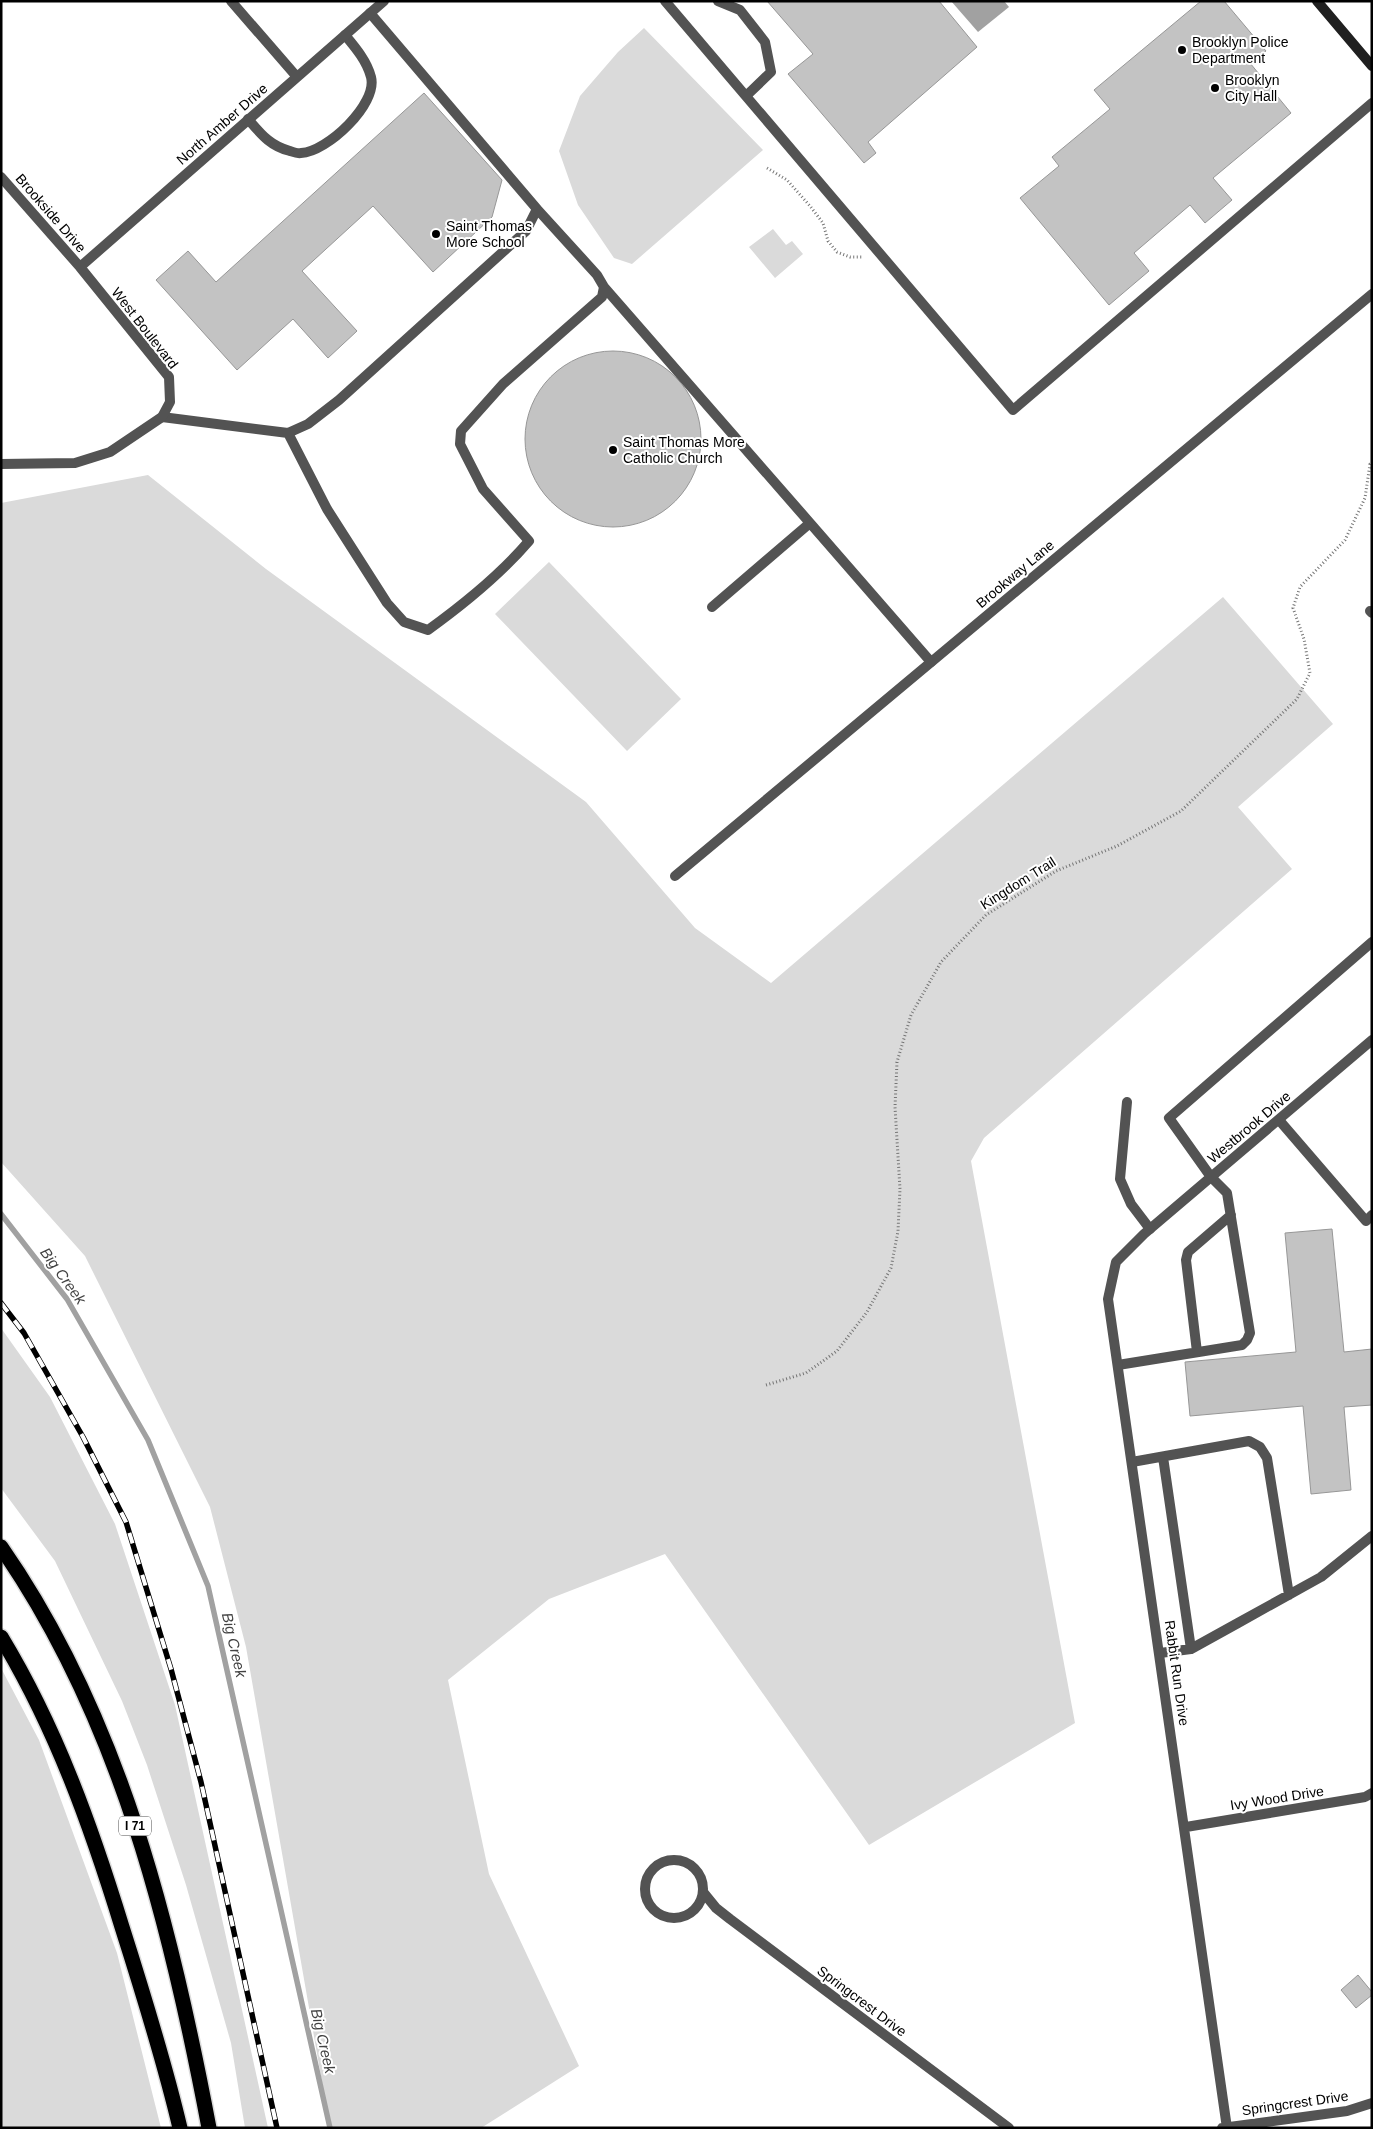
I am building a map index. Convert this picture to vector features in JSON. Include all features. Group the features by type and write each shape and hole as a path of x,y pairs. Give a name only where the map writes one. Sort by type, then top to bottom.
{"highway":[{"name":"I 71","path":"1,1547 52,1630 72,1670 106,1745 128,1804 166,1932 209,2128"},
{"path":"1,1637 38,1705 68,1769 85,1814 141,1986 180,2128"}],"main road":[{"path":"1321,3 1372,66"}],"street":[{"path":"231,1 297,77"},
{"name":"North Amber Drive","path":"80,267 384,1"},
{"path":"665,1 1013,410 1372,103"},
{"path":"718,1 740,10 765,42 771,72 746,96"},
{"path":"370,13 479,138 537,209 596,275 604,287 931,662"},
{"path":"248,119 268,142 280,148 301,154 320,146 350,123 360,113 372,88 371,77 362,56 345,35"},
{"name":"Brookside Drive","path":"1,177 80,267"},
{"path":"1,464 75,463 110,452 162,417 288,434 308,424 340,400 526,231 537,209"},
{"name":"West Boulevard","path":"80,267 169,377 170,402 162,417"},
{"path":"288,434 327,509 387,603 404,622 428,630 454,612 511,562 529,541 483,489 460,444 461,430 503,384 602,297 604,287"},
{"name":"Brookway Lane","path":"676,876 1372,294"},
{"path":"712,606 810,522"},
{"path":"1118,1365 1242,1345 1247,1340 1250,1333 1227,1193 1211,1177 1169,1118 1372,942"},
{"name":"Westbrook Drive","path":"1147,1232 1372,1040"},
{"path":"1127,1102 1120,1179 1131,1204 1147,1232"},
{"path":"1279,1120 1370,1221"},
{"path":"1197,1352 1186,1260 1188,1252 1231,1215"},
{"name":"Rabbit Run Drive","path":"1147,1232 1116,1262 1108,1299 1186,1828 1225,2127"},
{"path":"1132,1462 1249,1441 1260,1447 1266,1458 1288,1595"},
{"path":"1163,1457 1191,1649"},
{"path":"1160,1652 1191,1649 1320,1577 1372,1536"},
{"name":"Ivy Wood Drive","path":"1186,1828 1365,1797 1372,1793"},
{"name":"Springcrest Drive","path":"703,1892 701,1902 688,1915 670,1918 661,1915 648,1902 646,1883 656,1867 672,1860 688,1864 700,1876 703,1892 716,1908 1009,2128"},
{"name":"Springcrest Drive","path":"1225,2127 1347,2111 1372,2103"}],"path":[{"path":"767,168 787,180 810,206 822,223 828,241 837,252 850,257 863,257"},
{"name":"Kingdom Trail","path":"766,1385 806,1373 837,1351 868,1312 891,1268 898,1231 900,1189 895,1107 897,1062 911,1015 941,962 986,915 1056,871 1117,846 1181,811 1297,699 1310,673 1304,640 1293,608 1300,586 1345,540 1365,498 1370,464 1372,463"}],"shaded area":[{"path":"951,1 1004,1 1009,7 978,32"},
{"path":"644,28 763,150 632,264 614,258 578,205 559,151 580,96 618,52"},
{"path":"773,229 786,245 792,241 803,254 775,278 749,247"},
{"path":"148,475 266,569 586,802 695,928 771,983 1223,597 1333,724 1238,807 1292,869 984,1138 971,1161 1075,1723 869,1845 665,1554 549,1599 448,1680 489,1874 579,2066 481,2128 330,2128 246,1647 210,1507 85,1256 1,1162 1,503"},
{"path":"549,562 681,699 627,751 495,614"},
{"path":"1,1328 50,1397 115,1524 175,1705 268,2128 245,2128 231,2043 186,1885 147,1765 122,1701 55,1561 1,1488"},
{"path":"1,1668 39,1740 117,1953 161,2128 2,2128"}],"building":[{"path":"767,1 939,1 977,47 868,142 876,153 864,163 788,74 813,54"},
{"path":"1201,1 1224,1 1266,51 1250,63 1291,113 1213,178 1232,200 1205,223 1190,205 1134,253 1149,271 1109,305 1020,198 1059,166 1052,157 1110,109 1094,90"},
{"name":"Saint Thomas More School","path":"424,93 502,180 492,217 433,272 373,206 302,271 357,331 328,358 293,319 237,370 156,280 188,251 216,282"},
{"name":"Saint Thomas More Catholic Church","path":"604,351 622,351 655,361 681,383 691,397 697,413 701,439 697,465 691,481 669,507 655,517 639,523 622,527 604,527 571,517 545,495 535,481 529,465 525,448 525,430 535,397 557,371 571,361 587,355"},
{"path":"1332,1229 1344,1352 1372,1349 1372,1405 1344,1407 1351,1490 1311,1494 1303,1406 1190,1416 1185,1362 1296,1352 1285,1233"},
{"path":"1358,1975 1372,1992 1372,1995 1356,2008 1341,1990"}],"waterway":[{"name":"Big Creek","path":"1,1214 67,1299 148,1440 208,1586 330,2128"}],"railway":[{"path":"1,1303 24,1333 83,1437 126,1522 171,1669 201,1782 277,2128"}],"place":[{"name":"Brooklyn Police Department","path":"1182,50"},
{"name":"Brooklyn City Hall","path":"1215,88"},
{"name":"Saint Thomas More School","path":"436,234"},
{"name":"Saint Thomas More Catholic Church","path":"613,450"}]}
